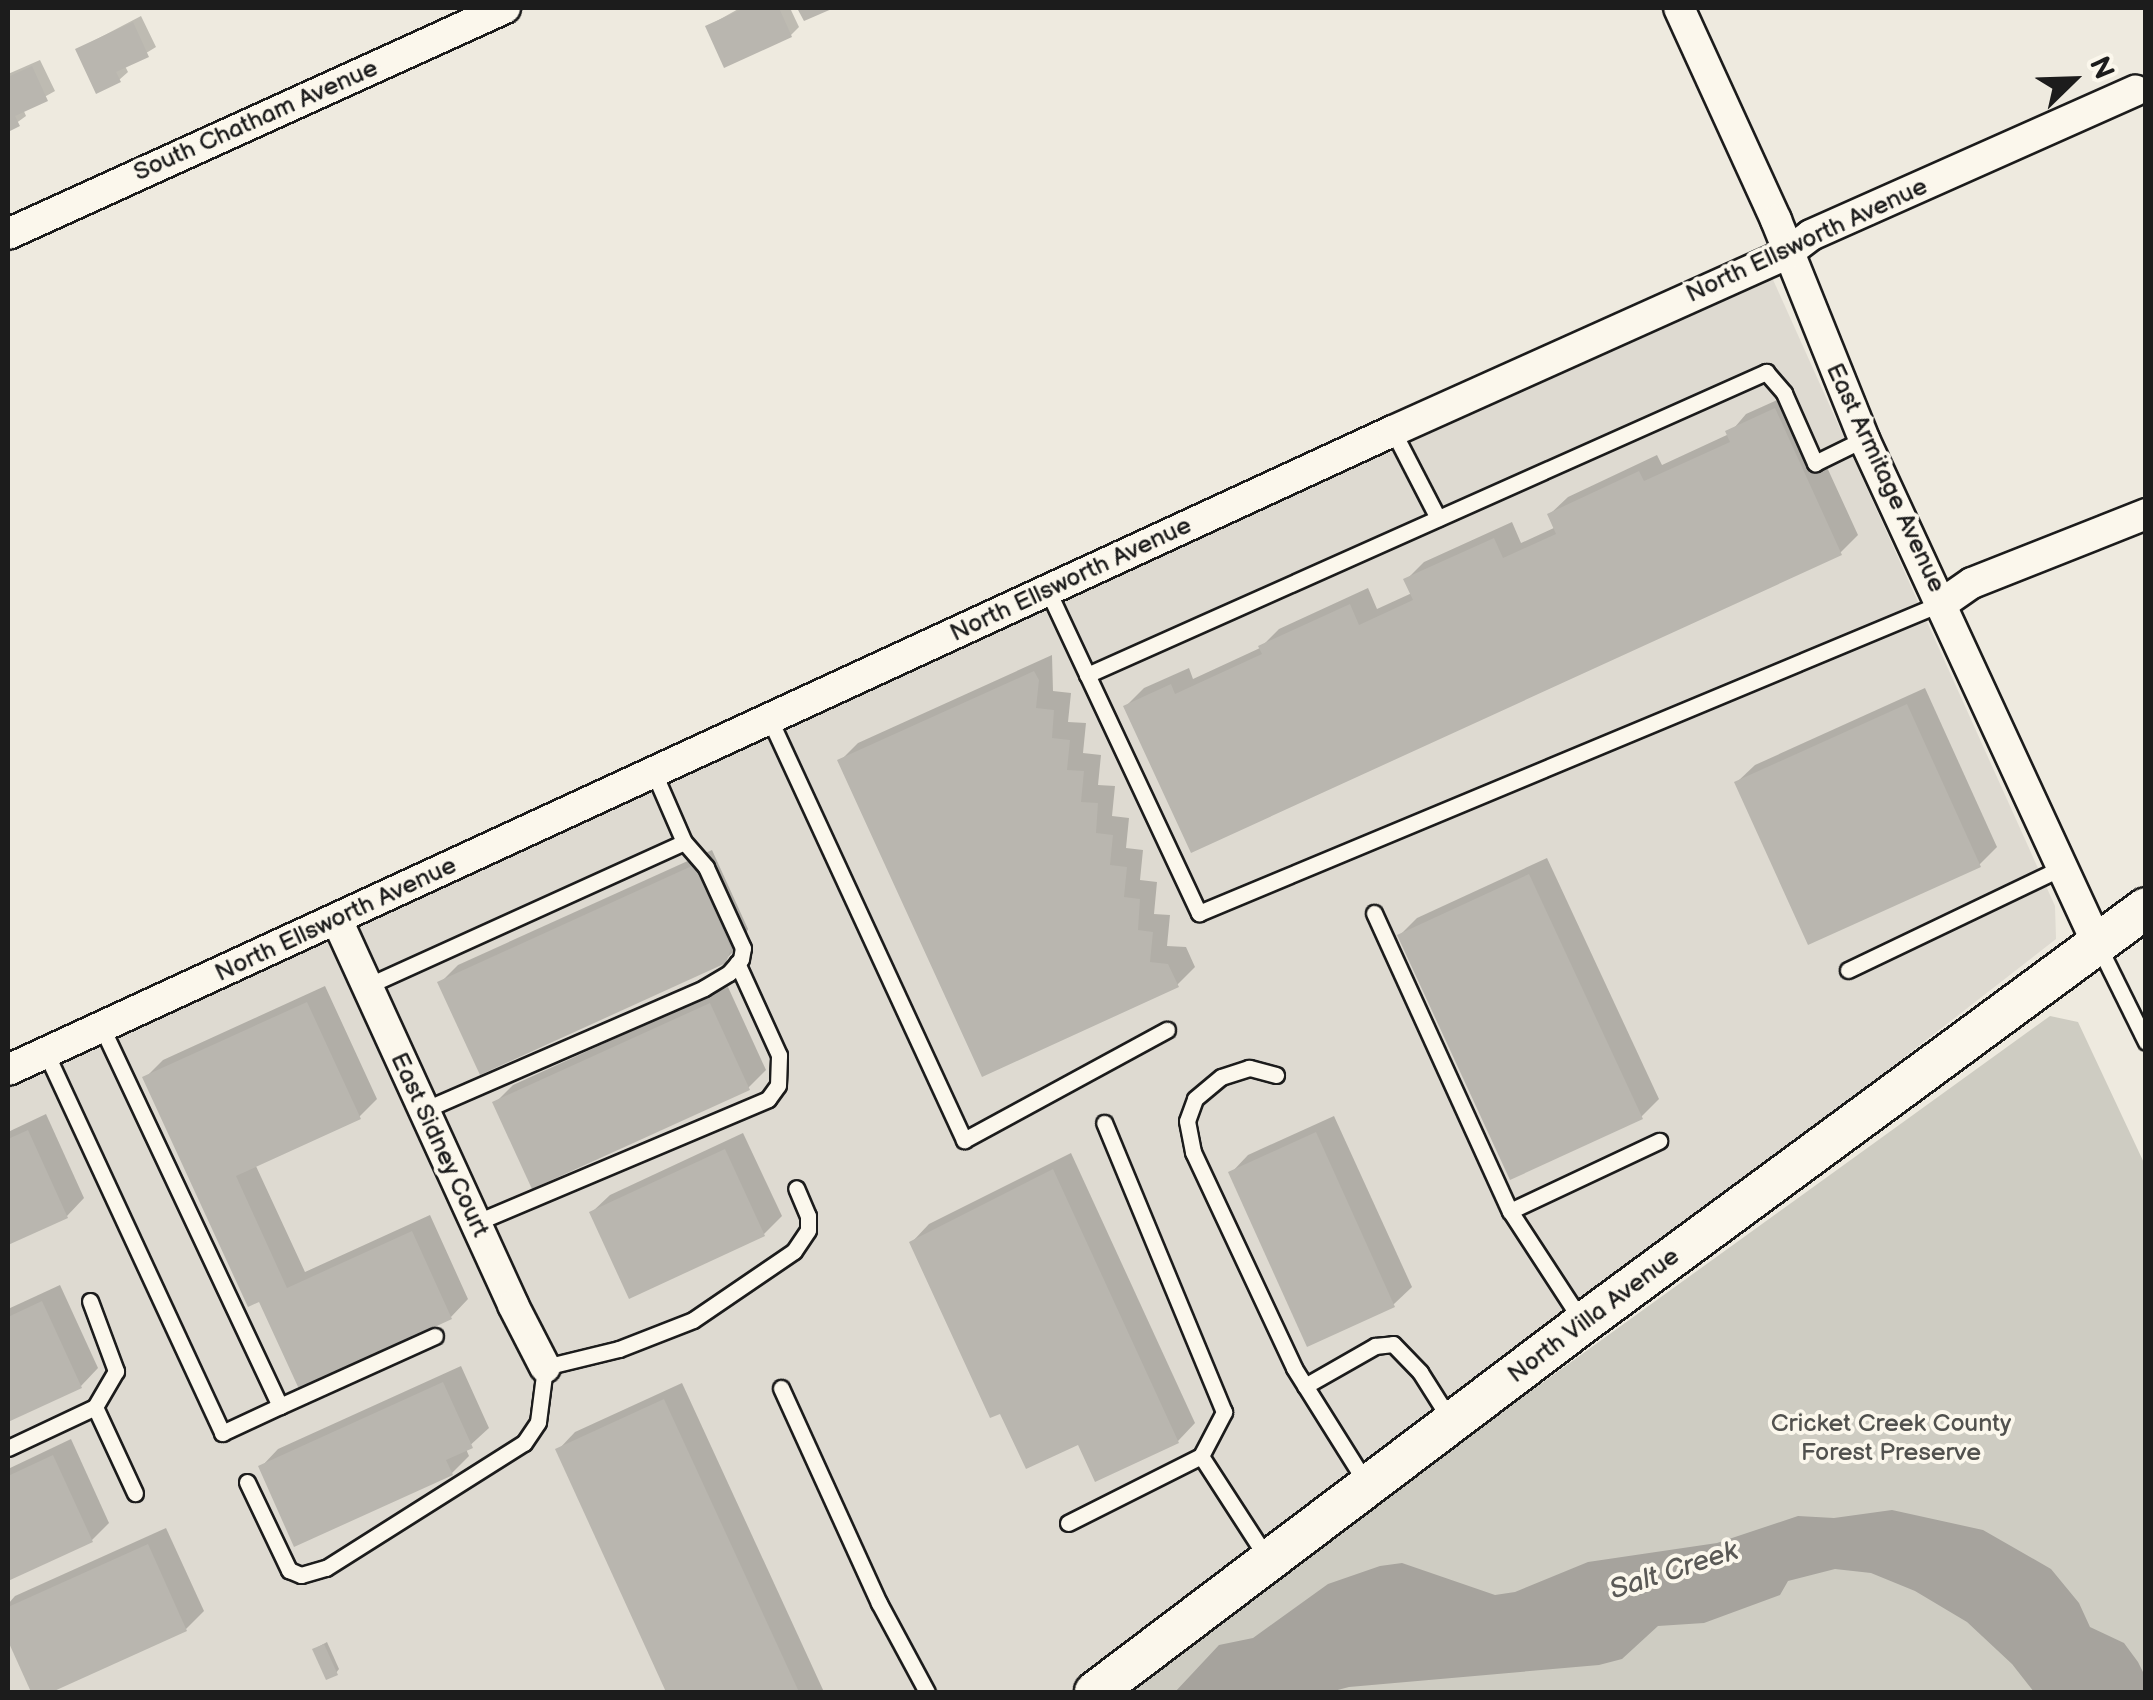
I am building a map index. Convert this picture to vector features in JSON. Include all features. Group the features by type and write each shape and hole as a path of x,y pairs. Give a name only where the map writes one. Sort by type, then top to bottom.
{"main road":[{"name":"North Villa Avenue","path":"1095,1692 1583,1324 2146,908"}],"street":[{"name":"South Chatham Avenue","path":"8,234 506,8"},
{"name":"East Armitage Avenue","path":"1679,8 1776,220 1786,254 1864,439 2098,945"},
{"name":"North Ellsworth Avenue","path":"8,1070 1393,430 1786,254 1811,236 2135,91"},
{"path":"1943,603 1972,583 2146,514"},
{"name":"East Sidney Court","path":"337,920 475,1223 546,1367"}],"lane":[{"path":"1087,675 1766,372 1784,393 1814,463 1864,439"},
{"path":"1393,430 1438,518"},
{"path":"1048,590 1199,913 1943,603"},
{"path":"770,720 964,1140 1167,1030"},
{"path":"424,1110 704,988 737,964 743,948 706,866 684,842 654,773"},
{"path":"367,986 684,842"},
{"path":"1848,970 2063,868"},
{"path":"1374,913 1510,1211 1583,1324"},
{"path":"2098,945 2146,1042"},
{"path":"475,1223 768,1099 778,1085 779,1056 737,964"},
{"path":"102,1027 280,1406"},
{"path":"46,1053 222,1433 435,1336"},
{"path":"1276,1075 1249,1068 1221,1077 1195,1099 1187,1121 1193,1152 1305,1386 1368,1486"},
{"path":"1068,1523 1202,1456 1224,1412 1104,1123"},
{"path":"1510,1211 1659,1141"},
{"path":"248,1482 288,1570 300,1575 326,1568 524,1443 538,1422 546,1367 619,1349 694,1320 794,1251 808,1230 808,1216 796,1188"},
{"path":"8,1448 95,1406 116,1372 90,1302"},
{"path":"1305,1386 1375,1346 1393,1344 1420,1372 1452,1422"},
{"path":"781,1388 880,1603 927,1692"},
{"path":"95,1406 135,1493"},
{"path":"1202,1456 1269,1561"}],"shaded area":[{"path":"1770,273 2055,906 2056,939 1089,1692 8,1692 8,1081"}],"green space":[{"name":"Cricket Creek County Forest Preserve","path":"2050,1016 2078,1022 2145,1165 2145,1692 1125,1692 1366,1510"}],"water":[{"name":"Salt Creek","path":"1892,1510 1983,1530 2051,1569 2079,1603 2090,1627 2124,1643 2145,1676 2145,1692 2034,1692 2012,1664 1967,1622 1915,1591 1871,1573 1835,1569 1788,1581 1780,1595 1704,1623 1658,1626 1622,1659 1599,1665 1349,1687 1330,1692 1175,1692 1219,1645 1253,1638 1328,1584 1380,1566 1402,1563 1495,1595 1515,1592 1588,1562 1717,1543 1798,1516 1834,1518"}],"building":[{"path":"745,8 779,8 792,37 724,68 705,26"},
{"path":"797,8 834,8 804,21"},
{"path":"133,22 149,57 116,72 121,82 96,94 75,49"},
{"path":"32,66 48,101 15,116 20,126 8,132 8,77"},
{"path":"1775,408 1842,555 1191,853 1123,706 1171,684 1175,694 1262,654 1258,646 1350,604 1359,625 1413,600 1403,579 1494,538 1503,558 1556,534 1547,514 1639,471 1644,481 1730,442 1725,431"},
{"path":"1034,671 1039,680 1036,708 1054,710 1052,738 1070,740 1067,770 1084,771 1081,802 1098,803 1096,833 1113,835 1110,865 1127,867 1124,897 1140,899 1138,930 1153,932 1150,962 1168,964 1179,987 982,1077 837,760"},
{"path":"1907,704 1981,867 1808,945 1734,782"},
{"path":"694,865 731,948 726,963 480,1075 437,982"},
{"path":"1529,874 1643,1119 1510,1180 1397,935"},
{"path":"307,1002 361,1119 236,1176 287,1288 412,1231 452,1319 299,1389 259,1302 248,1307 142,1077"},
{"path":"710,1003 750,1090 532,1189 492,1102"},
{"path":"28,1130 68,1218 8,1245 8,1139"},
{"path":"1316,1132 1395,1307 1307,1347 1228,1172"},
{"path":"725,1149 765,1236 629,1299 589,1212"},
{"path":"1053,1169 1179,1443 1095,1482 1078,1445 1026,1469 1000,1414 990,1418 909,1242"},
{"path":"42,1301 82,1388 8,1422 8,1317"},
{"path":"443,1382 473,1448 446,1460 453,1475 294,1547 258,1466"},
{"path":"664,1399 799,1692 666,1692 555,1449"},
{"path":"53,1455 93,1542 8,1581 8,1476"},
{"path":"148,1544 187,1631 52,1692 31,1692 8,1641 8,1607"},
{"path":"324,1644 338,1675 326,1680 312,1649"}]}
